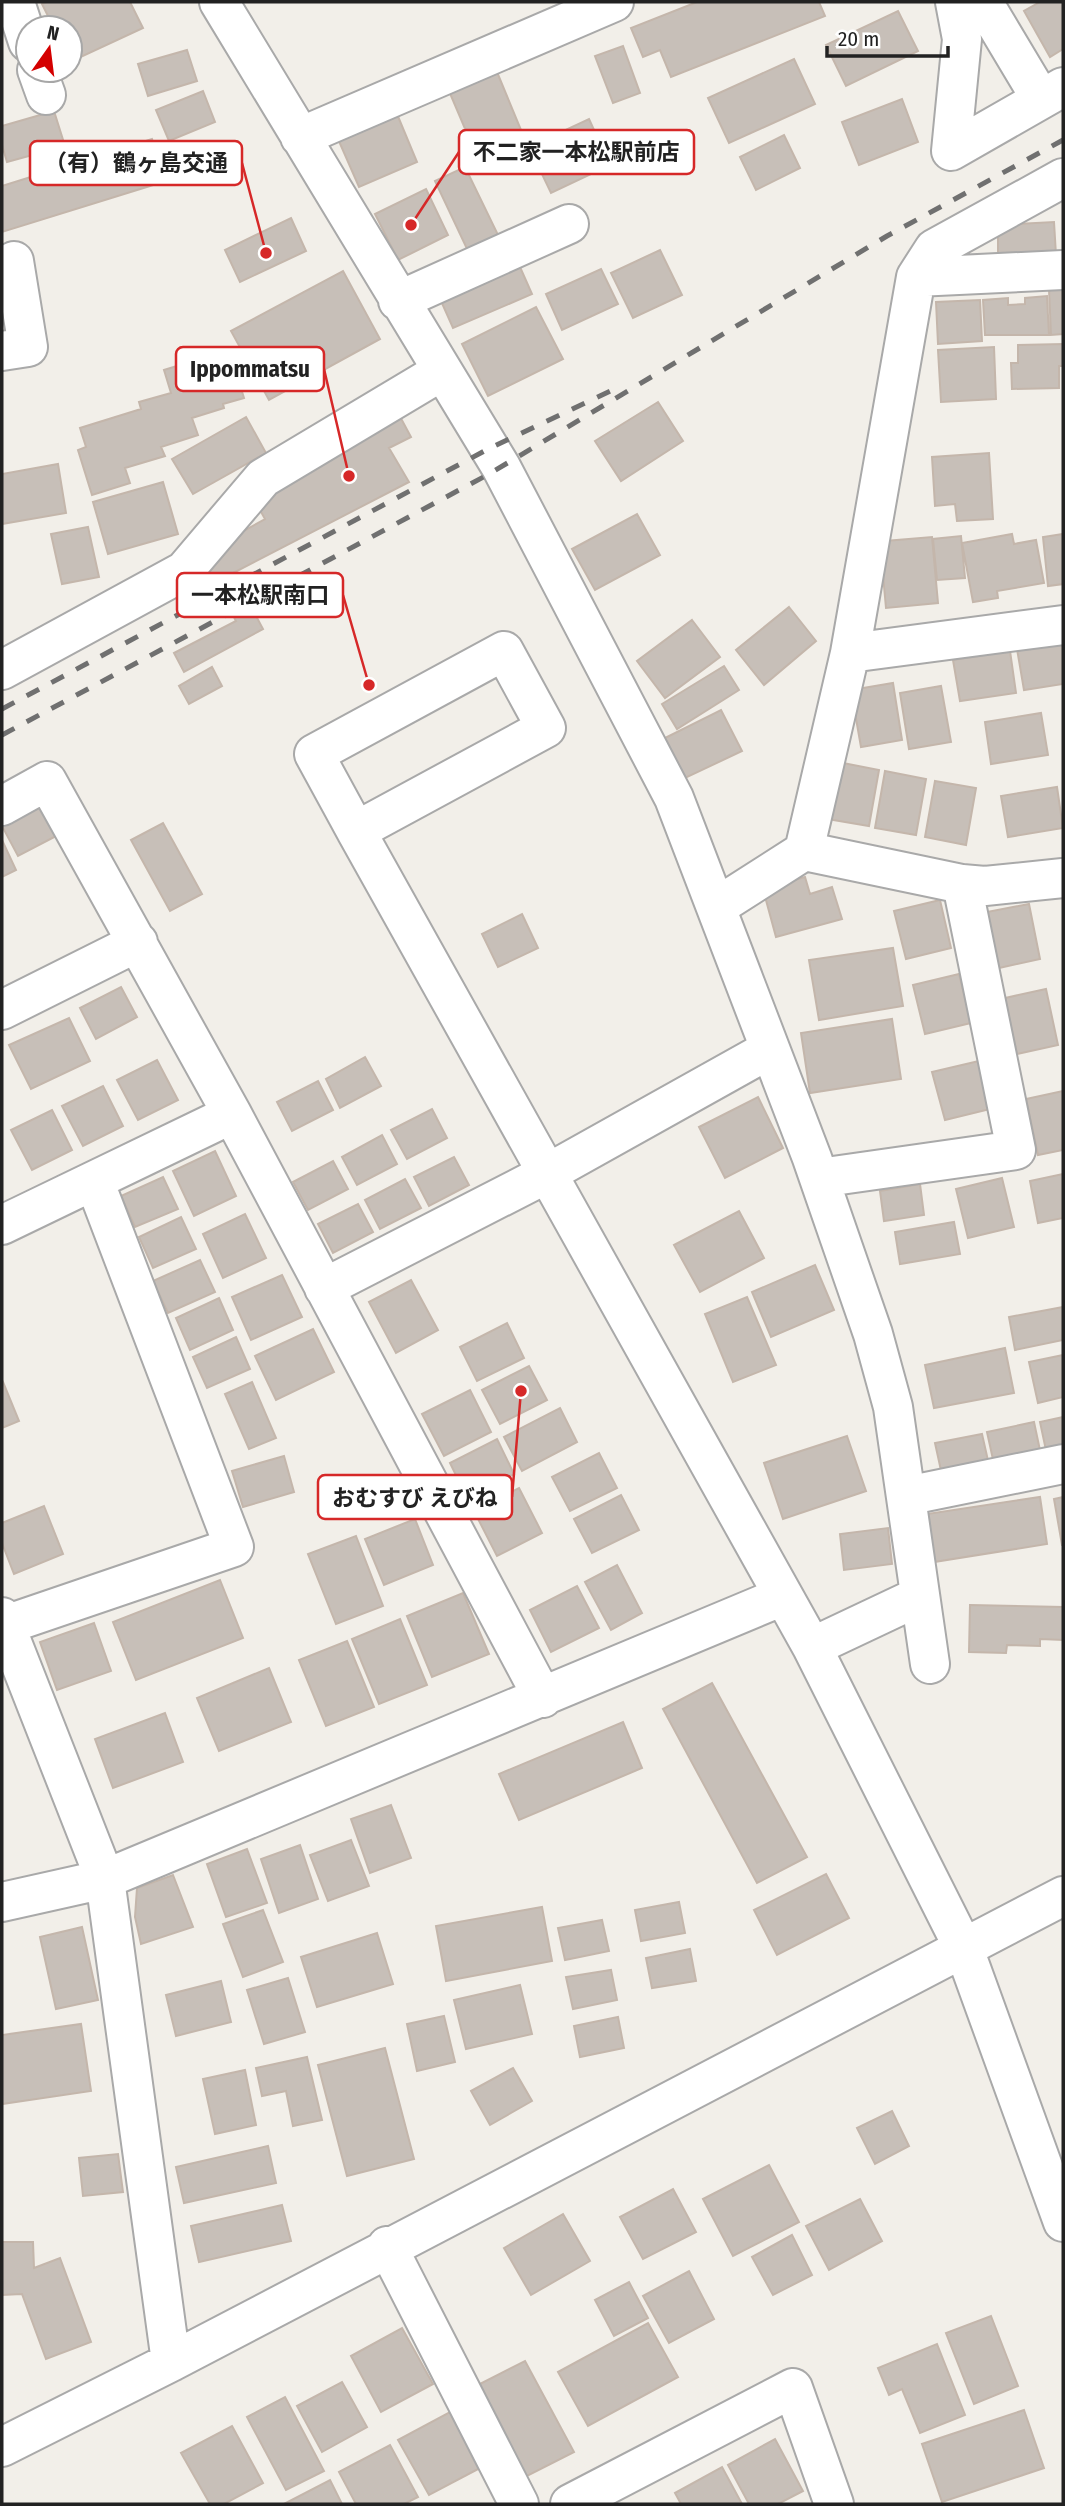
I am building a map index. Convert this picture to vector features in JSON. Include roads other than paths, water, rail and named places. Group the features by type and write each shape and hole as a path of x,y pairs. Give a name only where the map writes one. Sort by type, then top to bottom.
{"street":[{"path":"219,2 398,302 501,467 674,799 718,906 819,1178 880,1358 893,1407 930,1664"},
{"path":"300,137 614,2"},
{"path":"955,2 962,40 951,150 1052,93 983,2"},
{"path":"718,906 804,851 850,653 916,277 934,249 1063,178"},
{"path":"398,302 569,224"},
{"path":"2,351 28,347 14,261"},
{"path":"916,277 1063,270"},
{"path":"2,670 184,570 263,478 442,372"},
{"path":"850,653 1063,625"},
{"path":"356,831 546,728 503,651 314,754 356,831 812,1647 964,1949 1063,2221"},
{"path":"2,806 47,781 232,1114 543,1698"},
{"path":"804,851 962,884 985,886 1063,878"},
{"path":"819,1178 1016,1150 962,884"},
{"path":"2,1010 138,942"},
{"path":"324,1288 548,1173 770,1049"},
{"path":"2,1225 95,1183 232,1114"},
{"path":"95,1183 234,1547 3,1621 105,1879 171,2362"},
{"path":"906,1496 1063,1464"},
{"path":"2,1902 105,1879 783,1596"},
{"path":"812,1647 920,1596"},
{"path":"2,2447 171,2362 387,2246 1063,1896"},
{"path":"387,2246 519,2504"},
{"path":"570,2504 793,2388 834,2504"}],"railway":[{"path":"2,735 489,474 887,236 1063,140"},
{"path":"2,709 490,448 617,388"}],"place":[{"name":"不二家一本松駅前店","path":"411,225"},
{"name":"（有）鶴ヶ島交通","path":"266,253"},
{"name":"Ippommatsu","path":"349,476"},
{"name":"一本松駅南口","path":"369,685"},
{"name":"おむすび えびね","path":"521,1391"}]}
